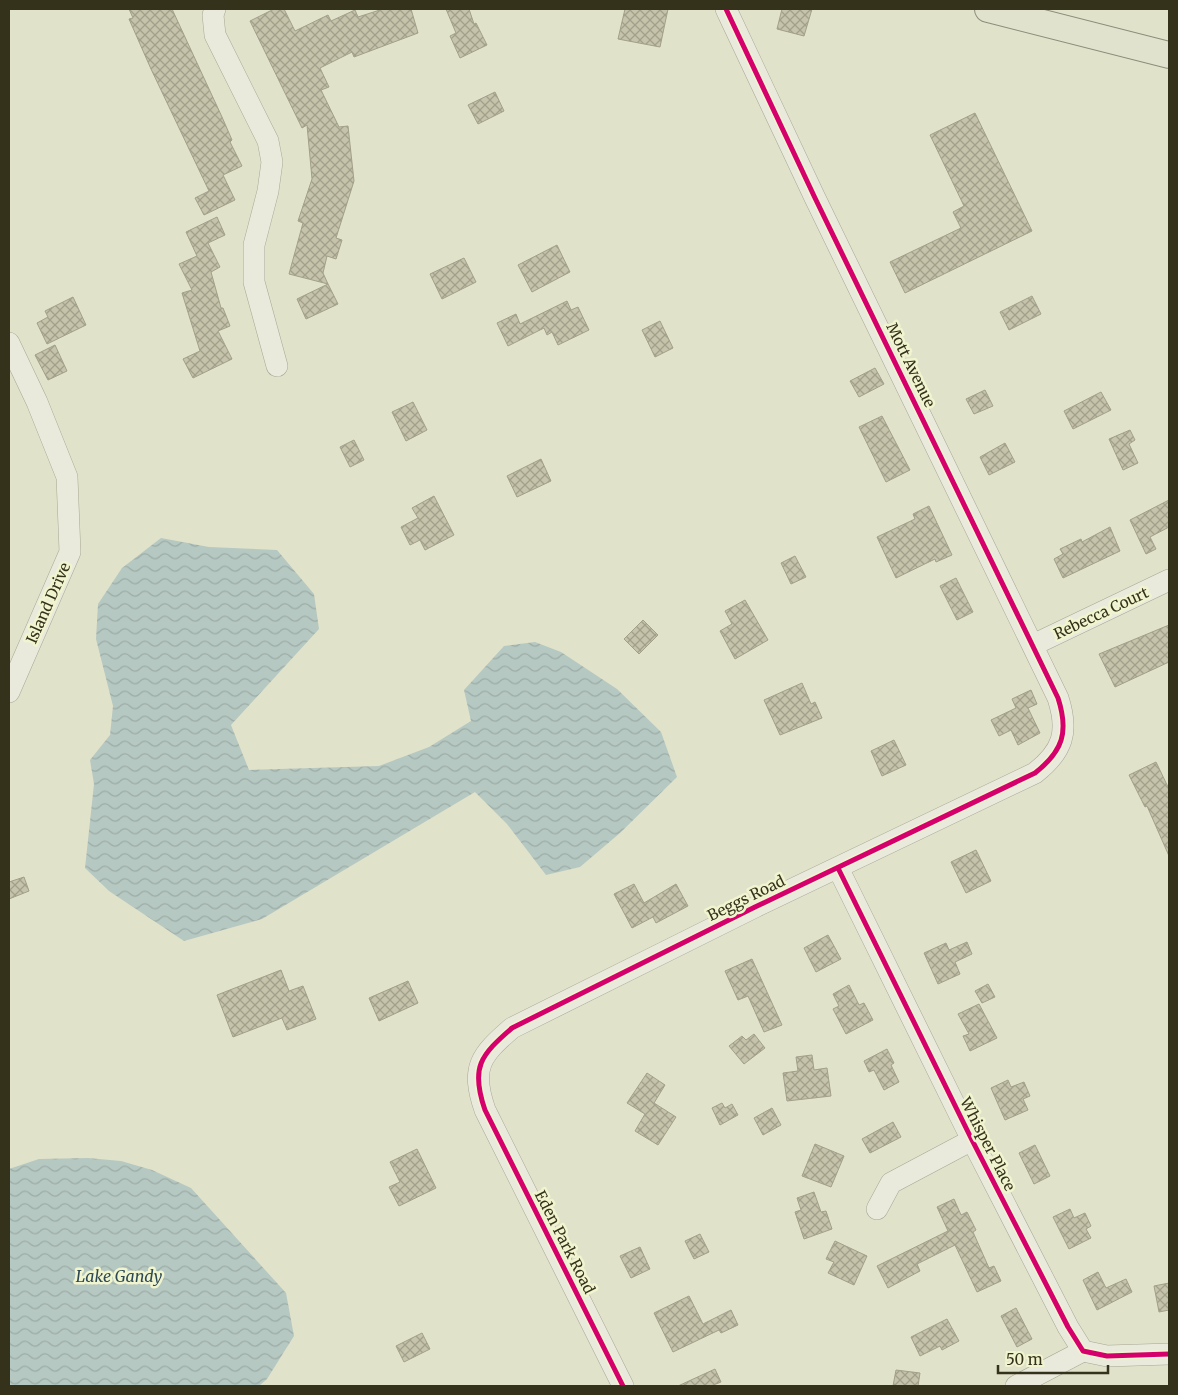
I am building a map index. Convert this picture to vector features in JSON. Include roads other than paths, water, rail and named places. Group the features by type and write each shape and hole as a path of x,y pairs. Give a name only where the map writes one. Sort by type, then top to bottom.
{"main road":[{"path":"1000,10 1169,55"}],"street":[{"path":"215,9 213,15 215,35 268,141 272,162 268,191 254,245 254,282 277,366"},
{"name":"Mott Avenue","path":"726,9 815,198 1058,698 1064,716 1063,734"},
{"name":"Island Drive","path":"9,343 37,402 68,477 70,552 9,692"},
{"name":"Rebecca Court","path":"1033,645 1169,580"},
{"name":"Beggs Road","path":"485,1110 479,1092 478,1068 488,1049 512,1028 1035,773 1050,761 1063,734"},
{"name":"Whisper Place","path":"838,868 972,1140 1068,1327 1083,1351"},
{"name":"Eden Park Road","path":"485,1110 623,1386"},
{"path":"876,1209 891,1183 972,1140"},
{"path":"1016,1386 1083,1351 1107,1356 1169,1354"}],"water":[{"path":"161,538 209,547 277,550 314,594 319,629 231,725 249,770 379,766 429,747 471,721 464,690 504,646 535,642 561,652 617,689 661,732 677,777 620,833 580,867 546,875 507,824 475,792 262,919 184,941 109,891 85,868 94,784 90,760 110,735 113,706 96,639 98,604 122,568"},
{"name":"Lake Gandy","path":"88,1158 121,1161 152,1170 191,1188 286,1293 294,1336 267,1379 259,1386 9,1386 9,1169 39,1159"}]}
